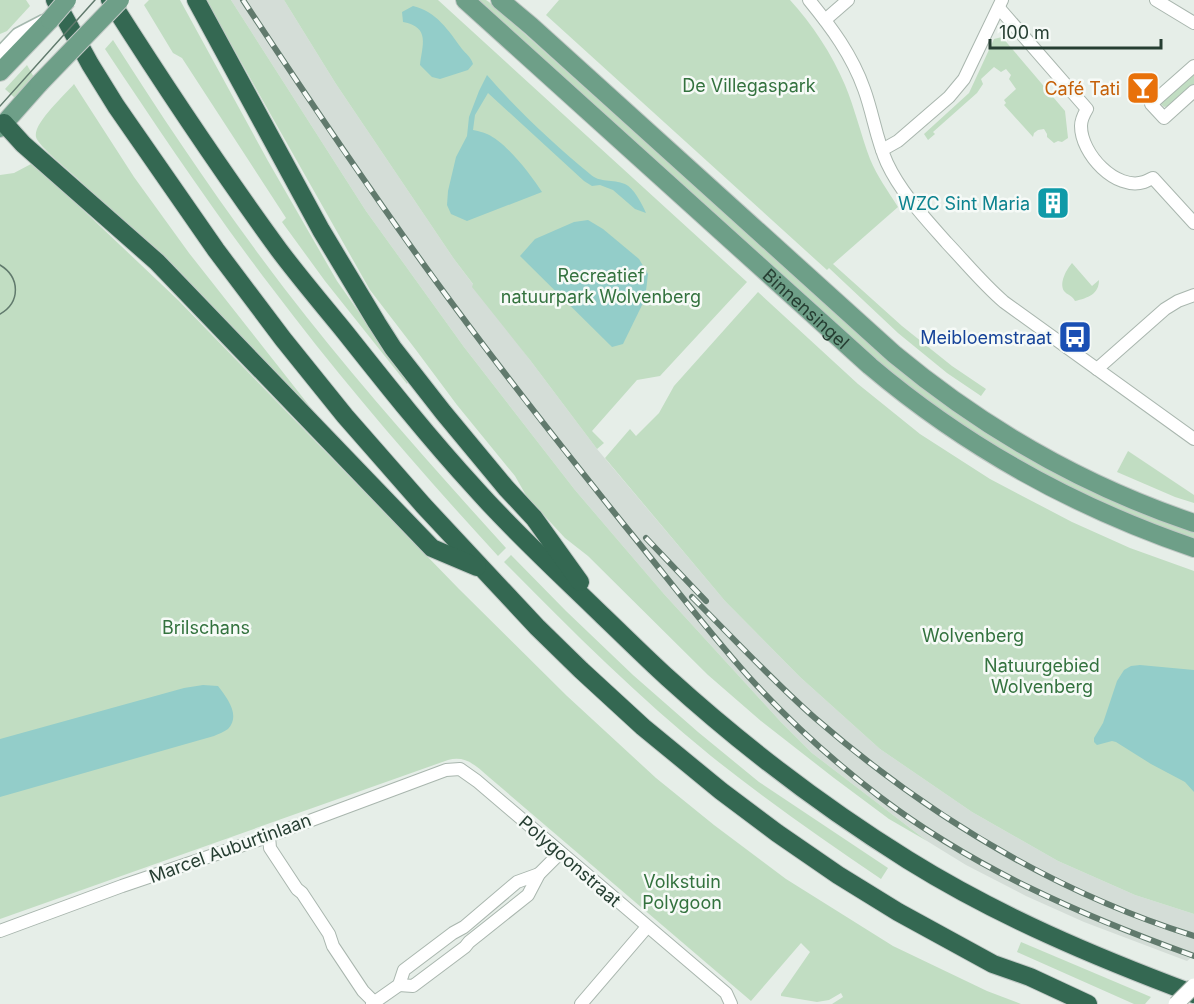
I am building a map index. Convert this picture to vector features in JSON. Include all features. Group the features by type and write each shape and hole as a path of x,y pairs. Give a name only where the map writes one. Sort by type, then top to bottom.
{"highway":[{"path":"55,0 116,106 216,250 283,339 351,423 423,505 574,663 643,727 721,791 777,833 857,887 922,926 993,964 1029,977 1088,1004"},
{"path":"110,0 144,54 280,252 392,392 476,490 528,544 667,677 731,733 784,775 905,858 975,898 1036,929 1103,959 1194,994"},
{"path":"196,0 321,230 382,331 466,440 534,518 605,618"},
{"path":"1,124 157,262 432,548 485,571"}],"main road":[{"path":"0,56 16,47 50,20 67,0"},
{"path":"1,124 120,0"},
{"name":"Binnensingel","path":"465,0 845,343 918,405 983,450 1048,487 1130,525 1194,548"},
{"name":"Binnensingel","path":"500,0 894,354 931,384 996,429 1072,472 1130,499 1194,523"},
{"path":"0,72 16,47"}],"street":[{"path":"809,0 846,50 870,106 882,150 891,170 913,204 988,288 1004,302 1194,439"},
{"path":"825,20 848,0"},
{"path":"1156,0 1194,23"},
{"path":"882,150 898,141 949,97 963,79 1001,4 1087,109 1081,125 1083,138 1099,165 1119,180 1132,183 1144,182 1153,178 1194,223"},
{"path":"1194,66 1151,104 1164,118 1194,91"},
{"path":"1097,369 1165,309 1194,295"},
{"name":"Marcel Auburtinlaan","path":"0,931 269,836 446,770 460,769"},
{"name":"Polygoonstraat","path":"460,769 726,993 730,1004"},
{"path":"269,836 270,848 329,934 333,946 363,991 375,1003 399,985 404,970 464,927 517,882 539,874"},
{"path":"399,985 413,986 528,895 539,874 560,853"},
{"path":"581,1004 647,927"},
{"path":"1176,1004 1194,986"}],"shaded area":[{"path":"231,0 284,0 336,84 454,259 597,449 725,601 800,677 880,749 972,812 1058,861 1135,895 1194,914 1194,955 1187,961 1084,922 1026,896 966,865 927,841 812,753 664,594 575,490 464,347 366,211"}],"green space":[{"path":"0,0 26,0 30,6 7,31 0,34"},
{"path":"149,0 180,0 337,281 408,382 407,384 325,281 282,222 286,218 182,58 173,53 144,5"},
{"path":"206,0 231,0 366,211 464,347 575,490 664,594 812,753 927,841 889,819 761,721 708,675 588,556 565,538 527,497 515,476 457,405 370,290"},
{"name":"Recreatief natuurpark Wolvenberg","path":"284,0 438,0 747,282 660,376 637,380 592,431 604,443 597,449 472,287 473,284 336,84"},
{"path":"478,0 489,2 841,318 917,383 1194,530 1194,540 1148,523 1045,475 956,421 894,376"},
{"name":"De Villegaspark","path":"559,0 790,0 814,29 840,73 870,159 898,207 833,264 902,326 952,366 986,389 981,396 947,373 898,333 829,268 827,270 546,15"},
{"path":"1002,37 1065,111 1068,138 1054,143 1047,137 1044,129 1038,130 1033,137 1004,105 1006,103 1004,100 1016,89 1009,79 1011,75 1006,69 1001,72 994,67 981,79 983,84 977,93 933,132 935,134 928,140 924,134 969,93 994,39"},
{"path":"113,40 196,166 261,258 364,387 506,548 498,556 353,391 250,259 105,49"},
{"path":"27,65 35,79 15,98 5,89"},
{"path":"1194,72 1194,84 1169,106 1164,107 1161,102"},
{"path":"74,84 134,177 189,253 315,413 311,416 38,141 36,131 39,124"},
{"name":"Brilschans","path":"31,164 62,190 178,300 459,589 567,696 656,778 786,879 893,946 987,991 1021,1004 832,1004 843,997 841,993 829,1000 817,1002 781,996 810,952 801,943 751,1001 481,770 461,759 448,760 0,919 0,175 14,173"},
{"path":"1072,263 1092,286 1099,280 1099,285 1092,295 1075,301 1064,291 1062,284"},
{"name":"Natuurgebied Wolvenberg","path":"758,292 858,384 920,434 990,479 1072,522 1130,548 1194,571 1194,914 1135,895 1058,861 972,812 880,749 800,677 725,601 605,458 630,429 636,436 659,413 674,386"},
{"path":"1128,451 1194,495 1194,503 1117,472"},
{"path":"511,555 633,675 698,732 759,782 888,868 881,879 816,835 753,788 657,710 504,562"},
{"path":"1021,942 1151,997 1145,1004 1134,1004 1017,952"}],"water":[{"path":"413,6 435,17 447,29 470,57 473,64 468,70 440,79 432,77 420,65 423,38 418,28 403,22 402,12"},
{"path":"487,75 537,127 590,174 598,179 625,184 632,189 646,213 635,209 613,190 600,185 592,186 584,181 488,93 475,115 473,130 487,134 510,151 542,192 467,221 451,214 447,205 448,191 456,157 467,136 469,117"},
{"path":"588,220 603,229 639,259 648,274 645,299 623,344 612,347 520,256 535,239 574,222"},
{"path":"1140,665 1194,670 1194,792 1185,782 1116,742 1097,745 1094,742 1117,681 1124,670"},
{"path":"203,685 218,686 231,707 232,724 225,731 0,797 0,739 184,688"}],"tram line":[{"path":"0,106 95,0"},
{"path":"0,265 11,276 15,289 12,303 0,314"}],"railway":[{"path":"243,0 361,176 481,342 701,621 779,708 811,740 862,783 916,823 954,847 1071,907 1194,956"},
{"path":"646,538 706,601"},
{"path":"692,597 815,718 857,753 947,818 1042,873 1091,897 1194,936"}],"place":[{"name":"Café Tati","path":"1143,88"},
{"name":"WZC Sint Maria","path":"1053,203"},
{"name":"Meibloemstraat","path":"1075,337"}],"park label":[{"name":"Wolvenberg","path":"973,635"},
{"name":"Volkstuin Polygoon","path":"682,891"}]}
